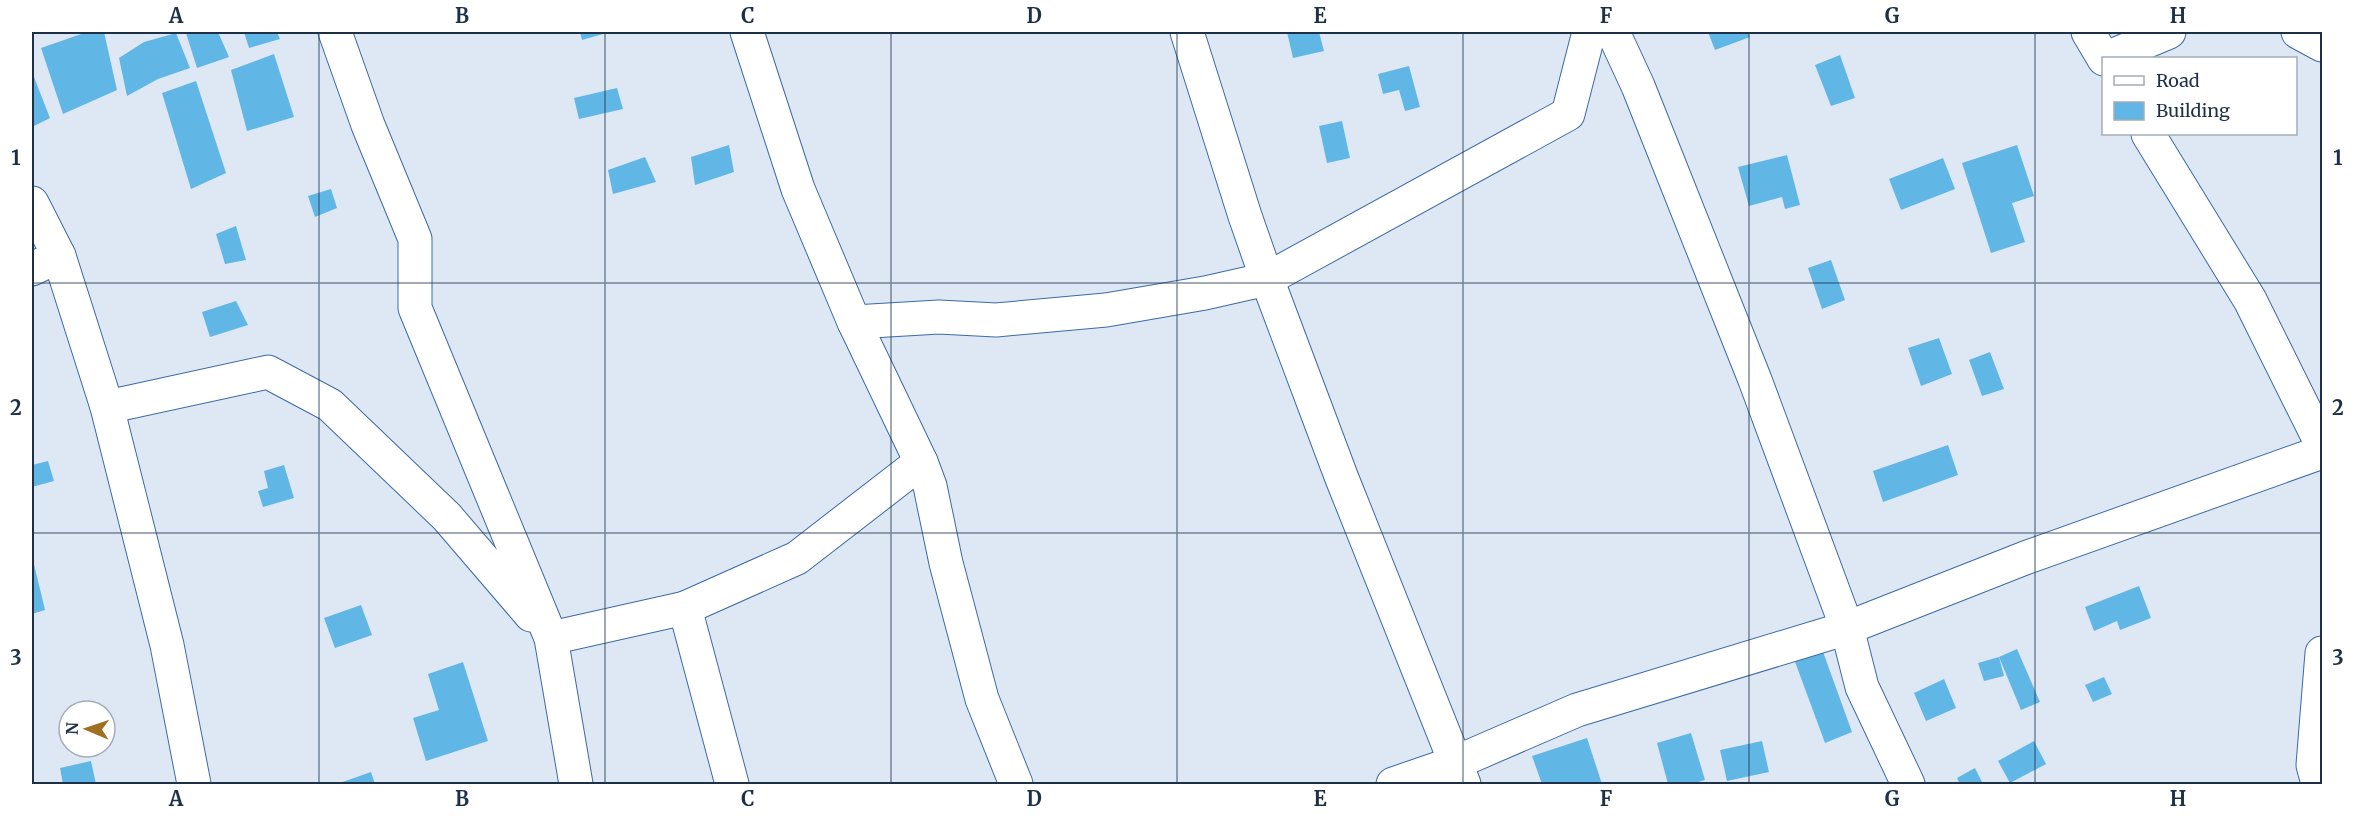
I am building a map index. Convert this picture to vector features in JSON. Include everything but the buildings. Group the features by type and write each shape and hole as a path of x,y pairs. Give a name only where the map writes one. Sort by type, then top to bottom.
{"street":[{"path":"335,32 368,125 415,239 415,308 551,638 576,784"},
{"path":"747,32 798,189 854,322 921,462 930,486 946,563 982,699 1016,784"},
{"path":"1187,32 1267,279 1341,477 1460,773"},
{"path":"854,322 939,317 996,320 1106,310 1205,293 1267,279 1568,114 1588,32"},
{"path":"1613,32 1638,86 1755,380 1847,628 1862,687 1908,784"},
{"path":"2088,32 2104,57"},
{"path":"2110,57 2169,32"},
{"path":"2298,32 2322,45"},
{"path":"2149,135 2250,300 2322,445"},
{"path":"32,203 45,263 107,407 166,645 194,784"},
{"path":"107,407 268,372 330,405 447,517 551,638"},
{"path":"1394,784 1460,773 1577,710 1847,628 2025,558 2322,452"},
{"path":"551,638 686,608 797,558 921,462"},
{"path":"686,608 732,784"},
{"path":"2318,784 2313,765 2322,653"}]}
